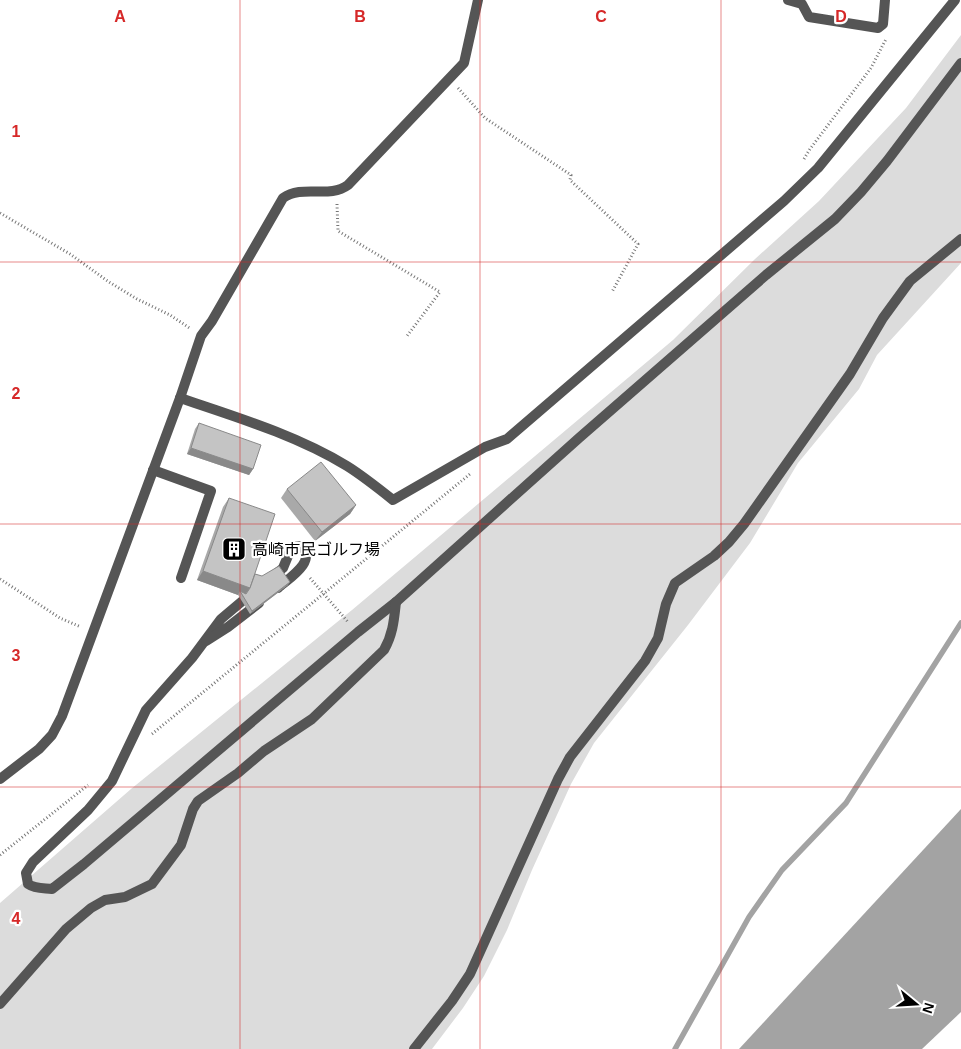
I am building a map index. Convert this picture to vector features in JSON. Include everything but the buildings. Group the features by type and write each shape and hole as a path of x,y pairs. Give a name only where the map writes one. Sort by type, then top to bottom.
{"street":[{"path":"0,779 39,749 52,735 62,716 180,398 201,336 283,198 297,191 336,190 343,189 348,185 464,63 478,0"},
{"path":"788,0 802,4 810,17 878,28 883,24 885,0"},
{"path":"180,398 259,425 324,454 347,466 393,500 485,447 507,440 784,201 818,168 955,0"},
{"path":"206,641 228,627 301,568 306,556 305,550 300,546 294,547 284,568 228,612 206,641 146,710 112,781 88,810 34,862 26,873 28,884 34,888 52,889 396,602 579,438 766,275 835,218 862,192 961,63"},
{"path":"414,1049 452,1001 470,974 558,779 570,757 649,654 658,638 666,604 676,582 714,556 729,542 850,374 883,318 910,281 961,239"},
{"path":"153,470 211,491 181,578"},
{"path":"0,1004 66,929 85,913 105,900 134,894 152,884 181,845 193,809 198,801 238,773 264,751 312,719 379,655 391,638 396,602"}],"path":[{"path":"803,162 810,149 880,54 887,37 883,24"},
{"path":"449,79 485,118 571,175 570,180 638,244 612,292"},
{"path":"336,190 338,231 440,292 407,336"},
{"path":"0,213 70,254 109,282 137,299 170,315 201,336"},
{"path":"147,738 477,469"},
{"path":"301,568 343,617"},
{"path":"0,580 60,618 93,631"},
{"path":"0,854 93,781"}],"shaded area":[{"name":"高崎市民ゴルフ場","path":"961,35 961,263 877,355 859,389 798,463 750,543 688,625 594,743 571,784 507,930 484,976 432,1049 0,1049 0,903 131,789 352,610 673,340 755,259 819,201 906,108"},
{"path":"961,809 961,1012 922,1049 739,1049"}],"waterway":[{"path":"675,1049 749,917 782,870 846,803 961,623"}],"place":[{"name":"高崎市民ゴルフ場","path":"234,549"}]}
